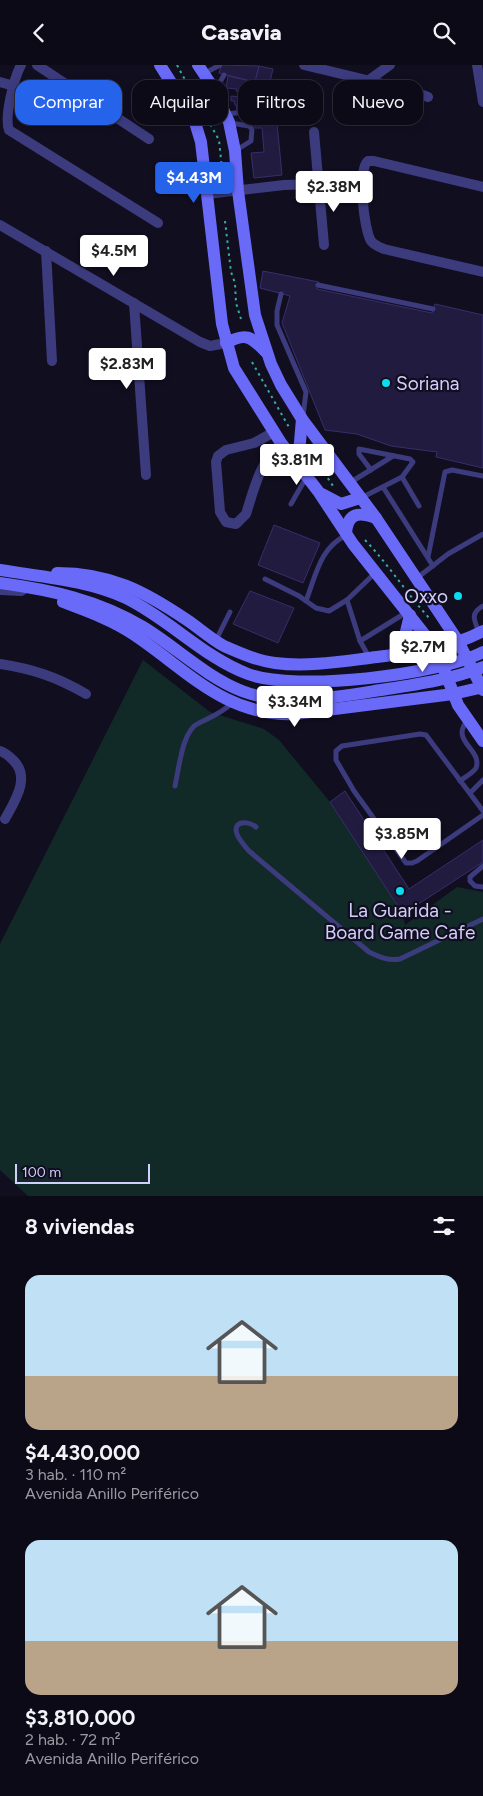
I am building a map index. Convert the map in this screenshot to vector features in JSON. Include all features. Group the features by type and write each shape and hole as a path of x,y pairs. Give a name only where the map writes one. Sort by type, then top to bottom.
{"street":[{"path":"21,65 14,86 7,125 14,134 158,223"},
{"path":"36,65 149,139"},
{"path":"304,65 365,80"},
{"path":"370,80 390,65"},
{"path":"477,65 483,102"},
{"path":"166,69 194,119 201,142 222,324 234,368 278,438 318,491 375,573 436,649 453,694 483,741"},
{"path":"201,69 208,80"},
{"path":"0,82 14,86"},
{"path":"423,95 428,97"},
{"path":"0,97 11,101"},
{"path":"46,589 51,597 107,619 133,634 180,670 232,703 257,711 276,715 453,694 482,688 458,641 417,578 376,518 302,419 281,385 267,353 255,315 238,191 235,151 228,118"},
{"path":"314,132 324,245"},
{"path":"483,187 374,161 364,164 362,186 368,232 370,240 375,245 483,272"},
{"path":"207,194 279,185 362,186"},
{"path":"0,225 200,342 210,346 226,343 242,336 250,337 267,353"},
{"path":"46,251 52,361"},
{"path":"134,303 146,475"},
{"path":"298,465 302,419"},
{"path":"278,438 260,470 246,514 236,524 226,522 220,512 216,462 218,456 226,450 278,438"},
{"path":"318,491 341,504 355,490"},
{"path":"347,534 349,519 354,515 360,514 376,518"},
{"path":"0,570 95,587 126,598 155,615 222,662 248,674 274,681 300,682 354,679 450,664 483,652"},
{"path":"38,577 44,574 67,573 111,579 137,589 162,603 216,640 247,655 273,663 294,665 329,664 436,649 481,632"},
{"path":"0,583 46,589 113,611 143,627 215,677 241,691 266,697 317,698 360,693 460,676 483,667"},
{"path":"0,590 21,591 28,587"},
{"path":"393,655 404,640 409,613"},
{"path":"393,655 408,672 411,682 405,700"},
{"path":"0,664 26,668 60,679 86,693"},
{"path":"2,752 18,765 22,780 18,795 5,819"}],"lane":[{"path":"201,69 220,65"},
{"path":"221,80 224,75"},
{"path":"228,118 238,116"},
{"path":"228,118 252,129 251,141 235,151"},
{"path":"318,285 433,309"},
{"path":"281,294 277,311 277,325 306,393 302,419"},
{"path":"355,490 383,487 402,477 413,462 410,459 359,449 359,454 371,470"},
{"path":"355,490 371,470 393,456"},
{"path":"428,557 445,472 452,470 483,476"},
{"path":"291,505 307,476"},
{"path":"402,477 419,505"},
{"path":"383,487 434,566"},
{"path":"306,601 324,553 334,542 347,534"},
{"path":"417,578 448,554 483,535"},
{"path":"265,579 321,610 329,611 347,600 367,583 375,573"},
{"path":"347,600 360,641 369,658"},
{"path":"481,632 473,617 474,612 483,606"},
{"path":"216,640 230,611"},
{"path":"360,641 409,613"},
{"path":"176,786 188,732 197,723 219,713 232,703"},
{"path":"460,781 476,768 478,764 475,753 461,730 468,719"},
{"path":"410,735 426,735 470,793 483,813 412,863 402,859 354,791 336,760 338,748 410,735"},
{"path":"470,793 483,780"},
{"path":"256,827 252,823 243,822 236,829 237,835 250,851 369,952 382,958 400,959 483,919"},
{"path":"483,867 470,877 470,881 476,886 483,887"}],"path":[{"path":"178,65 183,73"},
{"path":"225,221 231,272 235,283 236,303 240,319"},
{"path":"252,362 291,430 278,438"},
{"path":"308,448 340,496 355,490"},
{"path":"361,537 382,558 413,601 431,620"}],"green space":[{"path":"143,660 210,712 264,729 279,740 330,802 403,914 405,925 457,887 483,892 483,1196 28,1196 0,1170 0,944"}],"building":[{"path":"221,65 259,66 256,80 247,80 219,73"},
{"path":"259,66 273,69 270,80 256,80"},
{"path":"228,76 246,80 238,80 238,92 236,91 237,89 228,88"},
{"path":"231,96 238,97 238,111 234,101 231,101"},
{"path":"255,125 277,125 282,175 254,178 251,153 264,152 262,128 255,128"},
{"path":"263,271 319,282 317,289 432,313 435,304 483,315 483,468 436,457 437,452 391,446 357,434 325,430 282,323 290,296 260,288"},
{"path":"274,525 320,543 303,583 258,565"},
{"path":"250,591 294,608 278,643 233,624"},
{"path":"345,791 409,889 483,840 483,862 403,914 330,802"}],"place":[{"name":"Soriana","path":"386,383"},
{"name":"Oxxo","path":"458,596"},
{"name":"La Guarida - Board Game Cafe","path":"400,891"}]}
